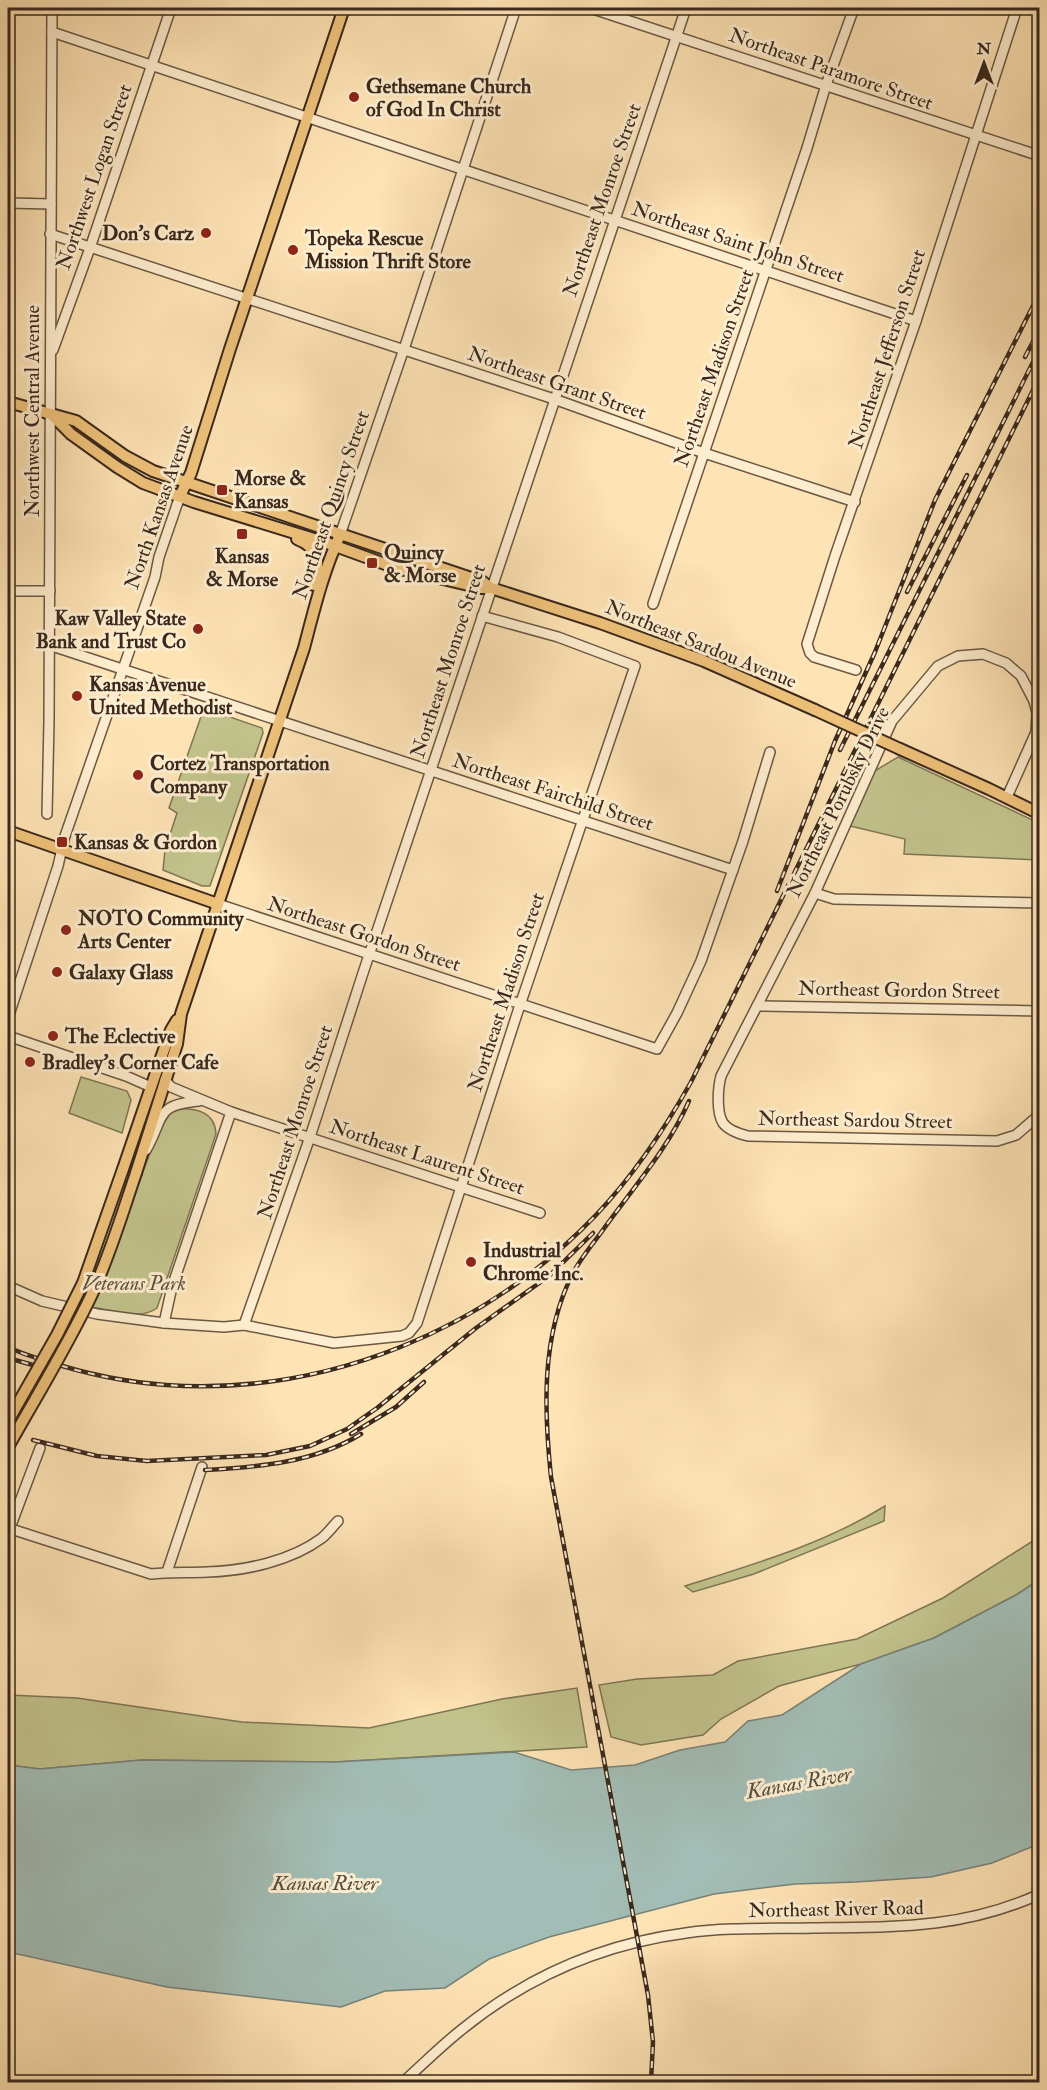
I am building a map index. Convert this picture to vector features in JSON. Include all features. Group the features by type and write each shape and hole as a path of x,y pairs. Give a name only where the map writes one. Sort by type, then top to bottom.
{"main road":[{"name":"North Kansas Avenue","path":"180,496 345,8"},
{"name":"Northeast Sardou Avenue","path":"8,402 76,421 139,464 186,483 483,582 491,588 663,645 734,673 1040,814"},
{"path":"51,414 71,434 143,483 260,524 312,547 316,553 318,573 308,606 308,632"},
{"path":"260,524 281,528 413,573 481,588 491,588"},
{"name":"Northeast Quincy Street","path":"137,1169 177,1044 181,1014 280,721 317,598 340,535"},
{"name":"Northeast Gordon Street","path":"8,831 218,904"},
{"name":"Northeast Quincy Street","path":"8,1421 74,1301 94,1256 171,1030 181,1014"},
{"path":"8,1448 92,1294 104,1266 137,1169"}],"street":[{"path":"8,8 52,8"},
{"name":"Northwest Central Avenue","path":"47,814 52,8"},
{"name":"Northwest Logan Street","path":"50,357 90,248 171,8"},
{"name":"Northeast Quincy Street","path":"340,535 516,8"},
{"name":"Northeast Paramore Street","path":"590,8 1040,156"},
{"name":"Northeast Monroe Street","path":"244,1325 310,1137 369,953 686,8"},
{"name":"Northeast Madison Street","path":"653,604 826,85 854,8"},
{"name":"Northeast Jefferson Street","path":"856,670 814,657 807,645 977,136 1017,8"},
{"name":"Northeast Saint John Street","path":"52,32 916,321"},
{"path":"8,203 51,204"},
{"name":"Northeast Grant Street","path":"50,234 554,399 704,453 855,502"},
{"name":"North Kansas Avenue","path":"8,1018 180,496"},
{"path":"8,591 50,591"},
{"name":"Northeast Madison Street","path":"244,1325 334,1343 402,1336 413,1329 417,1323 635,666 558,637 482,616"},
{"name":"Northeast Fairchild Street","path":"49,645 733,870"},
{"name":"Northeast Porubsky Drive","path":"718,1096 718,1086 722,1076 815,893 892,721 938,666 958,656 983,654 1006,663 1021,676 1034,701 1037,713 1035,732 1006,797"},
{"path":"733,870 770,752"},
{"name":"Northeast Gordon Street","path":"218,904 657,1049 696,973 733,870"},
{"path":"815,893 834,899 1040,903"},
{"name":"Northeast Gordon Street","path":"757,1006 1040,1011"},
{"path":"8,1036 126,1076 151,1087"},
{"name":"Northeast Laurent Street","path":"165,1080 171,1087 199,1101 540,1214"},
{"name":"Northeast Sardou Street","path":"718,1096 721,1120 725,1126 748,1136 997,1141 1016,1135 1038,1116"},
{"path":"137,1169 165,1110 175,1104 199,1101"},
{"path":"164,1323 172,1287 231,1112"},
{"path":"8,1286 59,1306 97,1314 164,1323 224,1327 244,1325"},
{"path":"40,1448 9,1528 151,1574 226,1571 267,1563 303,1549 322,1538 338,1521"},
{"path":"167,1572 202,1467"},
{"name":"Northeast River Road","path":"403,2082 462,2029 502,2001 570,1963 630,1943 715,1930 931,1925 977,1917 1040,1894"}],"green space":[{"path":"204,708 262,728 263,733 210,886 202,886 163,870 165,850 177,813 169,808"},
{"path":"898,757 1039,823 1039,860 904,854 905,839 850,826 873,772"},
{"path":"81,1077 127,1091 131,1100 122,1133 69,1113"},
{"name":"Veterans Park","path":"177,1109 191,1109 204,1113 212,1121 216,1134 157,1308 150,1312 134,1314 91,1307 158,1134 168,1113"},
{"path":"885,1506 884,1521 754,1574 693,1592 685,1586 813,1542"},
{"path":"1039,1537 1039,1580 1016,1595 934,1638 861,1664 779,1686 721,1719 703,1735 641,1745 611,1737 599,1685 637,1679 713,1675 738,1661 857,1639 943,1598"},
{"path":"577,1688 587,1747 335,1762 142,1760 40,1769 8,1765 8,1695 77,1698 242,1722 369,1728 502,1699"}],"water":[{"name":"Kansas River","path":"1039,1580 1039,1844 992,1863 931,1877 795,1884 714,1894 549,1937 489,1959 445,1988 385,1991 341,2007 167,1987 8,1952 8,1765 40,1769 142,1760 335,1762 514,1752 571,1770 635,1765 680,1750 725,1742 748,1721 782,1715 861,1664 934,1638 1016,1595"}],"railway":[{"path":"777,891 835,741 875,652 935,500 1040,292"},
{"path":"1025,357 1040,328"},
{"path":"840,750 1040,348"},
{"path":"8,1347 90,1374 135,1382 226,1386 285,1379 343,1366 400,1347 454,1322 505,1292 553,1256 596,1215 623,1184 648,1152 691,1082 1040,376"},
{"path":"907,592 967,475"},
{"path":"651,2082 653,2042 648,1995 551,1477 547,1426 547,1374 555,1323 572,1275 648,1170 670,1137 689,1101"},
{"path":"33,1440 97,1456 147,1461 266,1455 310,1446 347,1429 377,1408 476,1328 549,1276 593,1233"},
{"path":"8,1358 47,1369"},
{"path":"351,1434 396,1407 424,1382"},
{"path":"205,1470 285,1462 324,1451 361,1434"}],"place":[{"name":"Gethsemane Church of God In Christ","path":"354,97"},
{"name":"Don's Carz","path":"206,233"},
{"name":"Topeka Rescue Mission Thrift Store","path":"293,250"},
{"name":"Morse & Kansas","path":"222,490"},
{"name":"Kansas & Morse","path":"242,534"},
{"name":"Quincy & Morse","path":"372,563"},
{"name":"Kaw Valley State Bank and Trust Co","path":"198,629"},
{"name":"Kansas Avenue United Methodist","path":"77,696"},
{"name":"Cortez Transportation Company","path":"138,775"},
{"name":"Kansas & Gordon","path":"62,842"},
{"name":"NOTO Community Arts Center","path":"66,930"},
{"name":"Galaxy Glass","path":"57,972"},
{"name":"The Eclective","path":"53,1036"},
{"name":"Bradley's Corner Cafe","path":"30,1062"},
{"name":"Industrial Chrome Inc.","path":"471,1262"}]}
